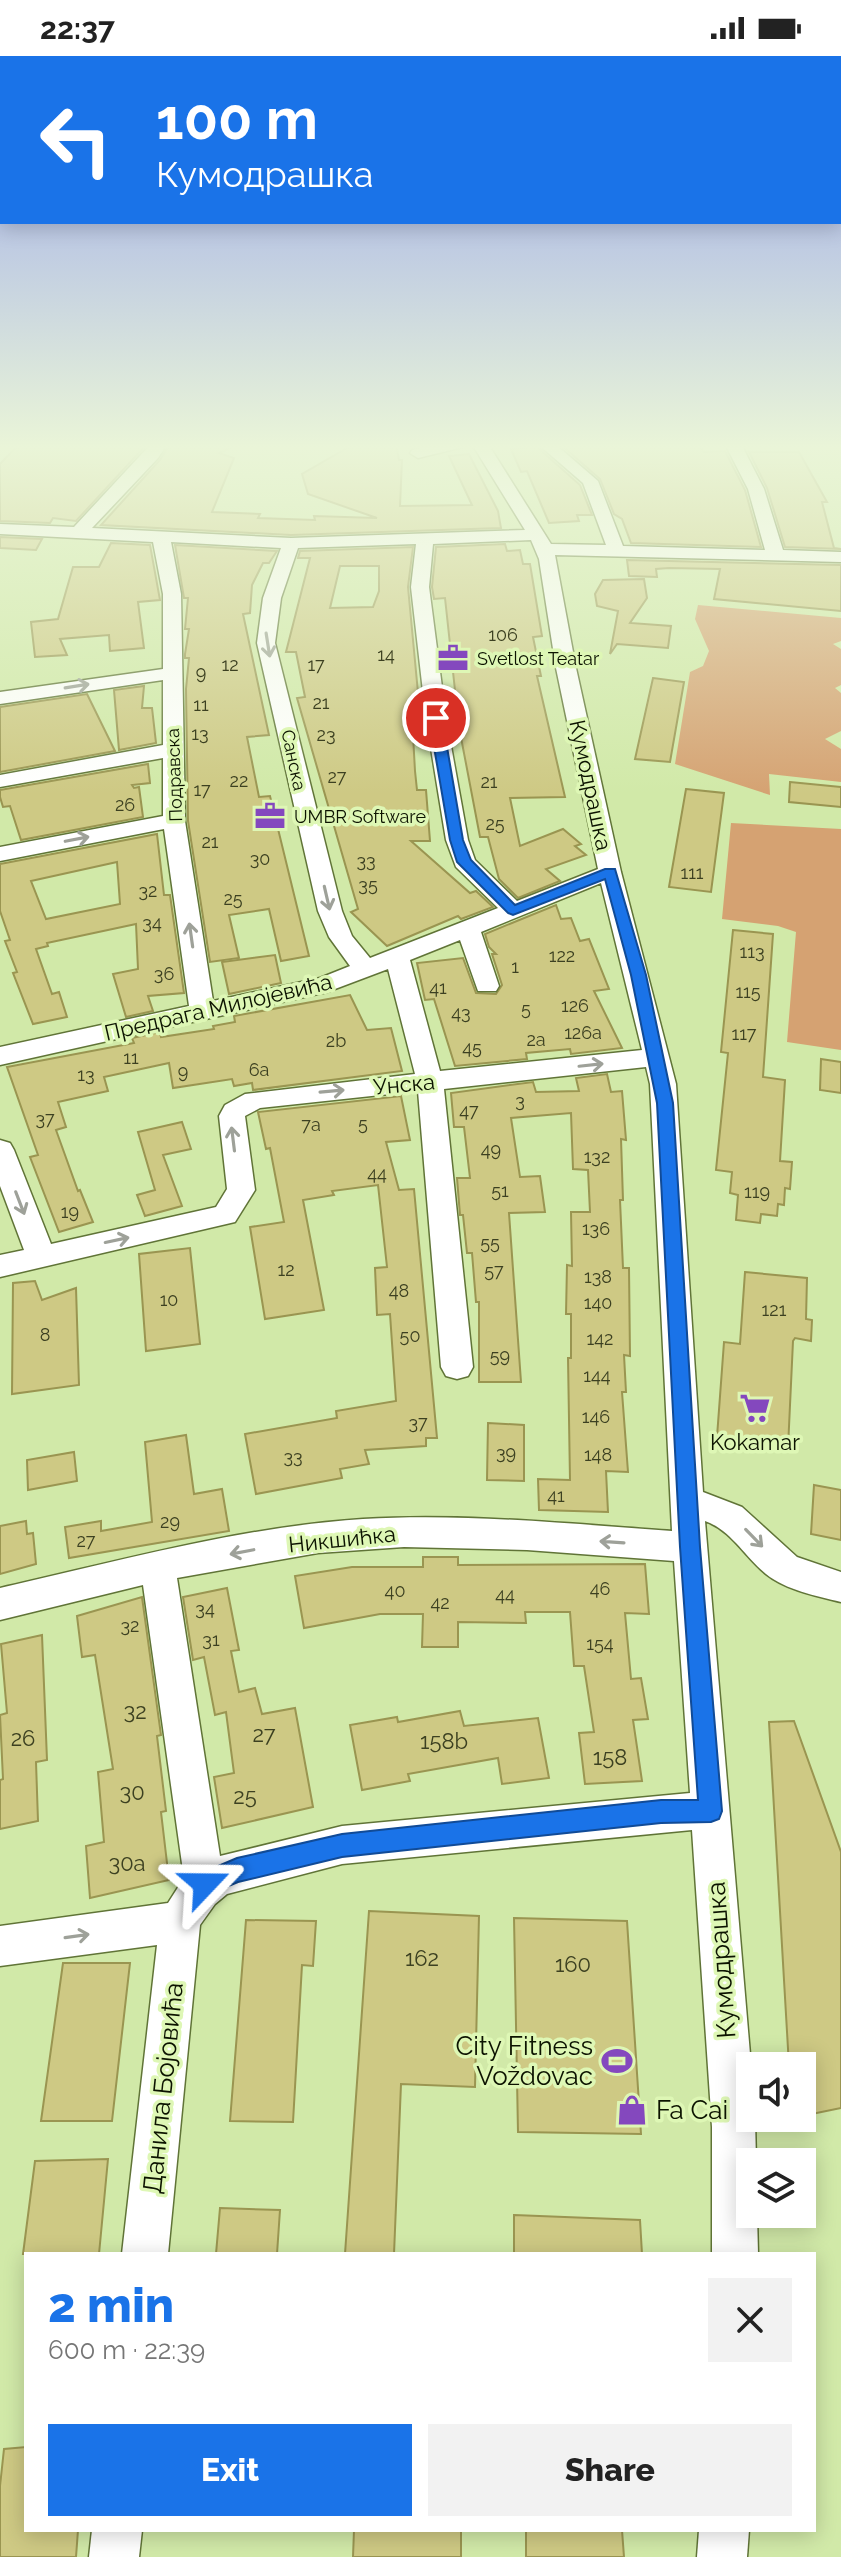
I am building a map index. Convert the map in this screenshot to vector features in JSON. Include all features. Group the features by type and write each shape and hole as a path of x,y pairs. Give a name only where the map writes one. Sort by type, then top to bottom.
{"street":[{"name":"Подравска","path":"166,561 172,594 174,821 202,1012"},
{"name":"Санска","path":"285,561 272,598 266,643 330,911 341,937 366,970"},
{"path":"423,561 420,587 436,718 457,840 464,862 513,910"},
{"name":"Кумодрашка","path":"545,561 610,872 657,1057 665,1103 687,1504 734,2127 735,2252"},
{"path":"0,698 174,673"},
{"path":"0,781 171,750"},
{"path":"0,854 174,821"},
{"name":"Предрага Милојевића","path":"0,1056 320,987 610,872"},
{"path":"468,929 487,986"},
{"path":"397,957 430,1082 457,1367"},
{"name":"Унска","path":"41,1256 216,1219 232,1209 241,1190 231,1121 234,1111 243,1105 277,1096 657,1057"},
{"path":"0,1150 41,1256 0,1266"},
{"path":"687,1504 724,1511 750,1532 778,1563 797,1574 841,1587"},
{"name":"Никшићка","path":"0,1604 158,1568 314,1539 420,1532 690,1547"},
{"path":"158,1568 205,1884"},
{"path":"0,1946 180,1922 189,1902 205,1884 237,1870 342,1845 661,1812 711,1811"},
{"name":"Данила Бојовића","path":"145,2252 180,1922"},
{"path":"114,2557 117,2532"},
{"path":"722,2557 724,2532"}],"shaded area":[{"path":"698,605 841,618 841,641 833,644 841,649 841,685 835,688 841,693 841,731 825,739 841,749 841,782 769,774 770,795 675,764 690,672 703,666 709,651 695,619"},
{"path":"731,823 841,829 841,1050 787,1042 796,932 778,926 722,919"}],"building":[{"path":"102,561 153,561 160,600 138,602 144,648 110,651 109,635 60,639 67,655 35,657 31,622 58,619 73,567 99,567"},
{"path":"178,561 271,561 263,563 252,585 250,613 243,614 269,735 247,737 259,797 270,796 309,956 281,961 269,909 229,915 239,958 210,962 188,821 186,689 189,658 185,658 185,654 189,629 185,629 188,598 184,598"},
{"path":"309,561 411,561 408,587 422,735 413,735 415,771 417,790 426,790 430,841 411,841 470,893 476,891 493,907 461,919 458,916 387,946 351,912 358,909 297,698 305,697 296,652 286,652","holes":["340,566 379,566 379,591 373,607 330,608"]},
{"path":"435,561 522,561 523,564 530,564 542,636 533,637 541,676 537,676 565,797 510,798 520,846 563,829 581,844 575,846 586,855 546,869 560,881 518,898 499,879 488,837 480,837 459,727 445,598 434,599"},
{"path":"627,561 841,565 841,611 714,599 720,569 656,569 657,577 629,576"},
{"path":"644,579 647,598 630,623 671,626 668,648 617,644 610,654 618,611 597,606 595,594 603,580"},
{"path":"653,678 684,682 670,762 635,759"},
{"path":"144,686 142,708 152,708 156,743 119,750 114,690"},
{"path":"87,694 115,751 0,772 0,707"},
{"path":"148,764 150,783 132,785 139,787 143,817 21,840 10,806 3,807 0,797 0,790"},
{"path":"790,782 841,787 841,807 789,802"},
{"path":"686,789 724,793 711,892 669,887"},
{"path":"157,834 164,895 170,895 184,993 148,996 153,1011 126,1017 113,974 138,969 136,924 47,943 48,946 36,949 52,994 59,992 67,1017 33,1024 13,973 17,972 5,941 10,940 0,911 0,864","holes":["117,862 120,904 46,919 31,881"]},
{"path":"556,905 561,919 571,918 580,941 589,939 609,989 594,991 622,1048 571,1054 570,1049 526,1053 527,1059 455,1066 434,999 425,1000 417,963 463,958 476,993 496,994 502,985 492,954 496,954 489,947 485,934"},
{"path":"733,930 773,934 763,1077 785,1080 780,1161 792,1162 790,1189 785,1188 784,1205 778,1204 777,1216 761,1214 760,1223 736,1220 738,1195 730,1193 732,1172 716,1170 728,1053 721,1052"},
{"path":"275,955 281,983 229,994 222,962"},
{"path":"350,995 367,1030 391,1028 402,1071 253,1090 252,1083 234,1086 232,1079 173,1088 169,1063 104,1077 108,1091 58,1102 66,1127 56,1130 93,1222 59,1232 30,1157 38,1155 7,1067 134,1043 132,1038 160,1032 161,1037 214,1029 213,1026 235,1022 234,1016"},
{"path":"821,1059 841,1062 841,1093 820,1090"},
{"path":"607,1074 611,1092 622,1091 626,1140 621,1139 623,1200 620,1200 623,1268 629,1268 630,1356 624,1355 626,1392 622,1392 628,1472 606,1471 608,1512 539,1510 538,1479 570,1480 568,1358 571,1358 571,1314 566,1314 567,1265 572,1266 571,1212 590,1212 588,1170 573,1169 571,1113 511,1118 520,1177 540,1176 545,1212 509,1213 521,1382 479,1382 479,1302 476,1302 472,1253 467,1253 463,1215 460,1215 457,1178 470,1178 464,1127 454,1127 451,1093 533,1082 536,1092 579,1091 576,1078"},
{"path":"401,1096 410,1140 386,1142 399,1190 414,1189 437,1438 426,1438 426,1446 365,1450 369,1464 340,1469 342,1478 256,1494 245,1434 337,1418 336,1411 396,1401 390,1314 377,1315 375,1268 387,1267 378,1185 332,1191 334,1195 303,1200 324,1310 265,1319 250,1227 284,1222 270,1148 266,1149 258,1112"},
{"path":"182,1122 191,1149 163,1155 182,1206 145,1216 137,1195 155,1190 138,1132"},
{"path":"190,1248 200,1344 146,1351 139,1254"},
{"path":"745,1272 807,1278 806,1319 812,1320 811,1341 795,1338 793,1341 788,1448 717,1437 724,1342 740,1344"},
{"path":"35,1281 42,1300 76,1288 79,1385 12,1394 13,1283"},
{"path":"488,1423 524,1425 524,1481 487,1480"},
{"path":"186,1435 194,1494 222,1489 229,1531 69,1558 65,1527 101,1521 101,1531 152,1522 145,1442"},
{"path":"74,1452 77,1481 28,1490 27,1460"},
{"path":"814,1485 841,1490 841,1540 811,1534"},
{"path":"26,1521 27,1534 33,1533 36,1564 0,1574 0,1526"},
{"path":"423,1557 458,1557 458,1565 645,1564 649,1614 625,1613 631,1679 641,1678 648,1719 633,1720 642,1781 585,1784 579,1733 594,1732 584,1666 574,1666 570,1612 525,1612 526,1623 458,1622 458,1647 422,1647 423,1614 380,1614 304,1628 295,1576 352,1567 423,1567"},
{"path":"227,1588 239,1650 231,1651 239,1692 255,1688 262,1714 295,1708 313,1807 222,1828 214,1777 234,1773 226,1712 215,1715 204,1657 193,1660 183,1597"},
{"path":"142,1597 161,1735 157,1736 166,1811 161,1812 169,1880 90,1898 86,1846 104,1842 98,1772 113,1769 95,1655 82,1657 77,1616"},
{"path":"42,1635 47,1760 36,1762 38,1821 0,1829 0,1780 3,1779 0,1715 7,1713 1,1644"},
{"path":"460,1711 464,1726 538,1718 549,1778 502,1784 498,1758 408,1774 410,1781 362,1790 350,1725 397,1717 398,1722"},
{"path":"794,1721 841,1852 841,2108 816,2113 816,2052 788,2052 769,1722"},
{"path":"369,1911 479,1916 475,2087 401,2084 394,2252 345,2252"},
{"path":"514,1918 627,1921 641,2134 518,2132"},
{"path":"246,1920 316,1921 313,1966 302,1965 293,2122 230,2121"},
{"path":"63,1963 130,1963 112,2121 41,2121"},
{"path":"108,2159 99,2252 23,2254 35,2161"},
{"path":"220,2208 280,2210 277,2252 216,2252"},
{"path":"514,2215 640,2220 642,2252 514,2252"},
{"path":"24,2447 24,2532 78,2532 76,2557 0,2557 0,2486 4,2449"},
{"path":"354,2532 461,2532 461,2557 353,2557"},
{"path":"526,2532 622,2532 624,2557 526,2557"}],"place":[{"name":"Svetlost Teatar","path":"453,658"},
{"name":"UMBR Software","path":"270,816"},
{"name":"Kokamar","path":"755,1408"},
{"name":"City Fitness Voždovac","path":"617,2061"},
{"name":"Fa Cai","path":"632,2110"}],"route":[{"path":"205,1884 219,1876 268,1861 342,1845 661,1812 711,1811 690,1547 665,1103 638,975 610,872 513,910 464,862 457,840 436,718"}]}
